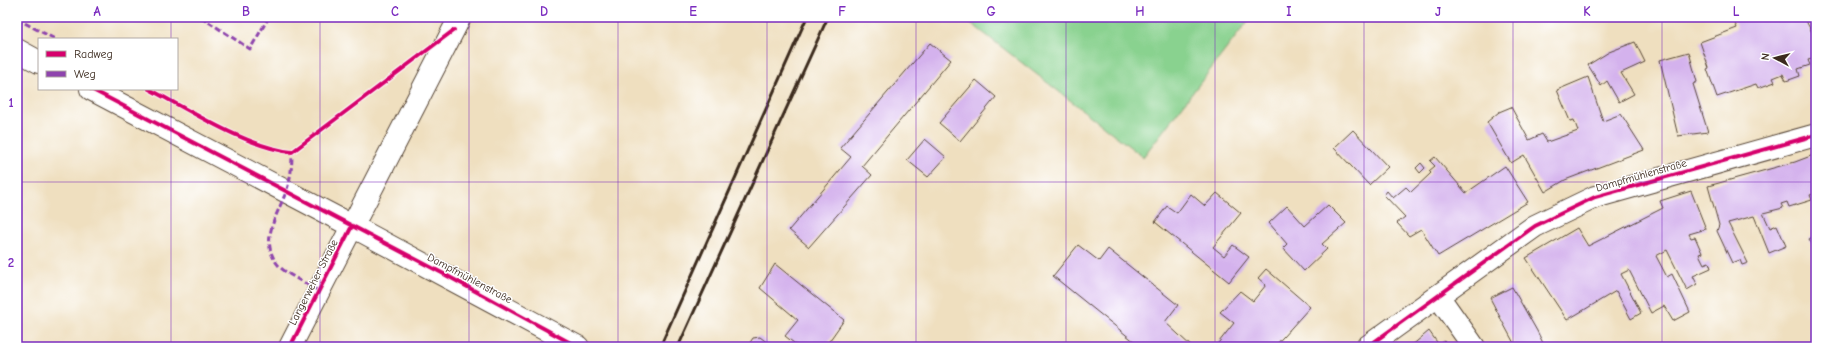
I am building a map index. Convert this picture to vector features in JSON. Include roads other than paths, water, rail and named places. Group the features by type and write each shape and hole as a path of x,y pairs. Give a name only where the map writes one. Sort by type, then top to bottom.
{"street":[{"name":"Langerweher Straße","path":"290,347 460,17"},
{"path":"17,50 38,61"},
{"name":"Dampfmühlenstraße","path":"93,90 578,347"},
{"name":"Dampfmühlenstraße","path":"1367,347 1535,226 1594,197 1816,135"},
{"path":"1438,296 1474,347"}],"railway":[{"path":"660,347 807,17"},
{"path":"678,347 828,17"}]}
